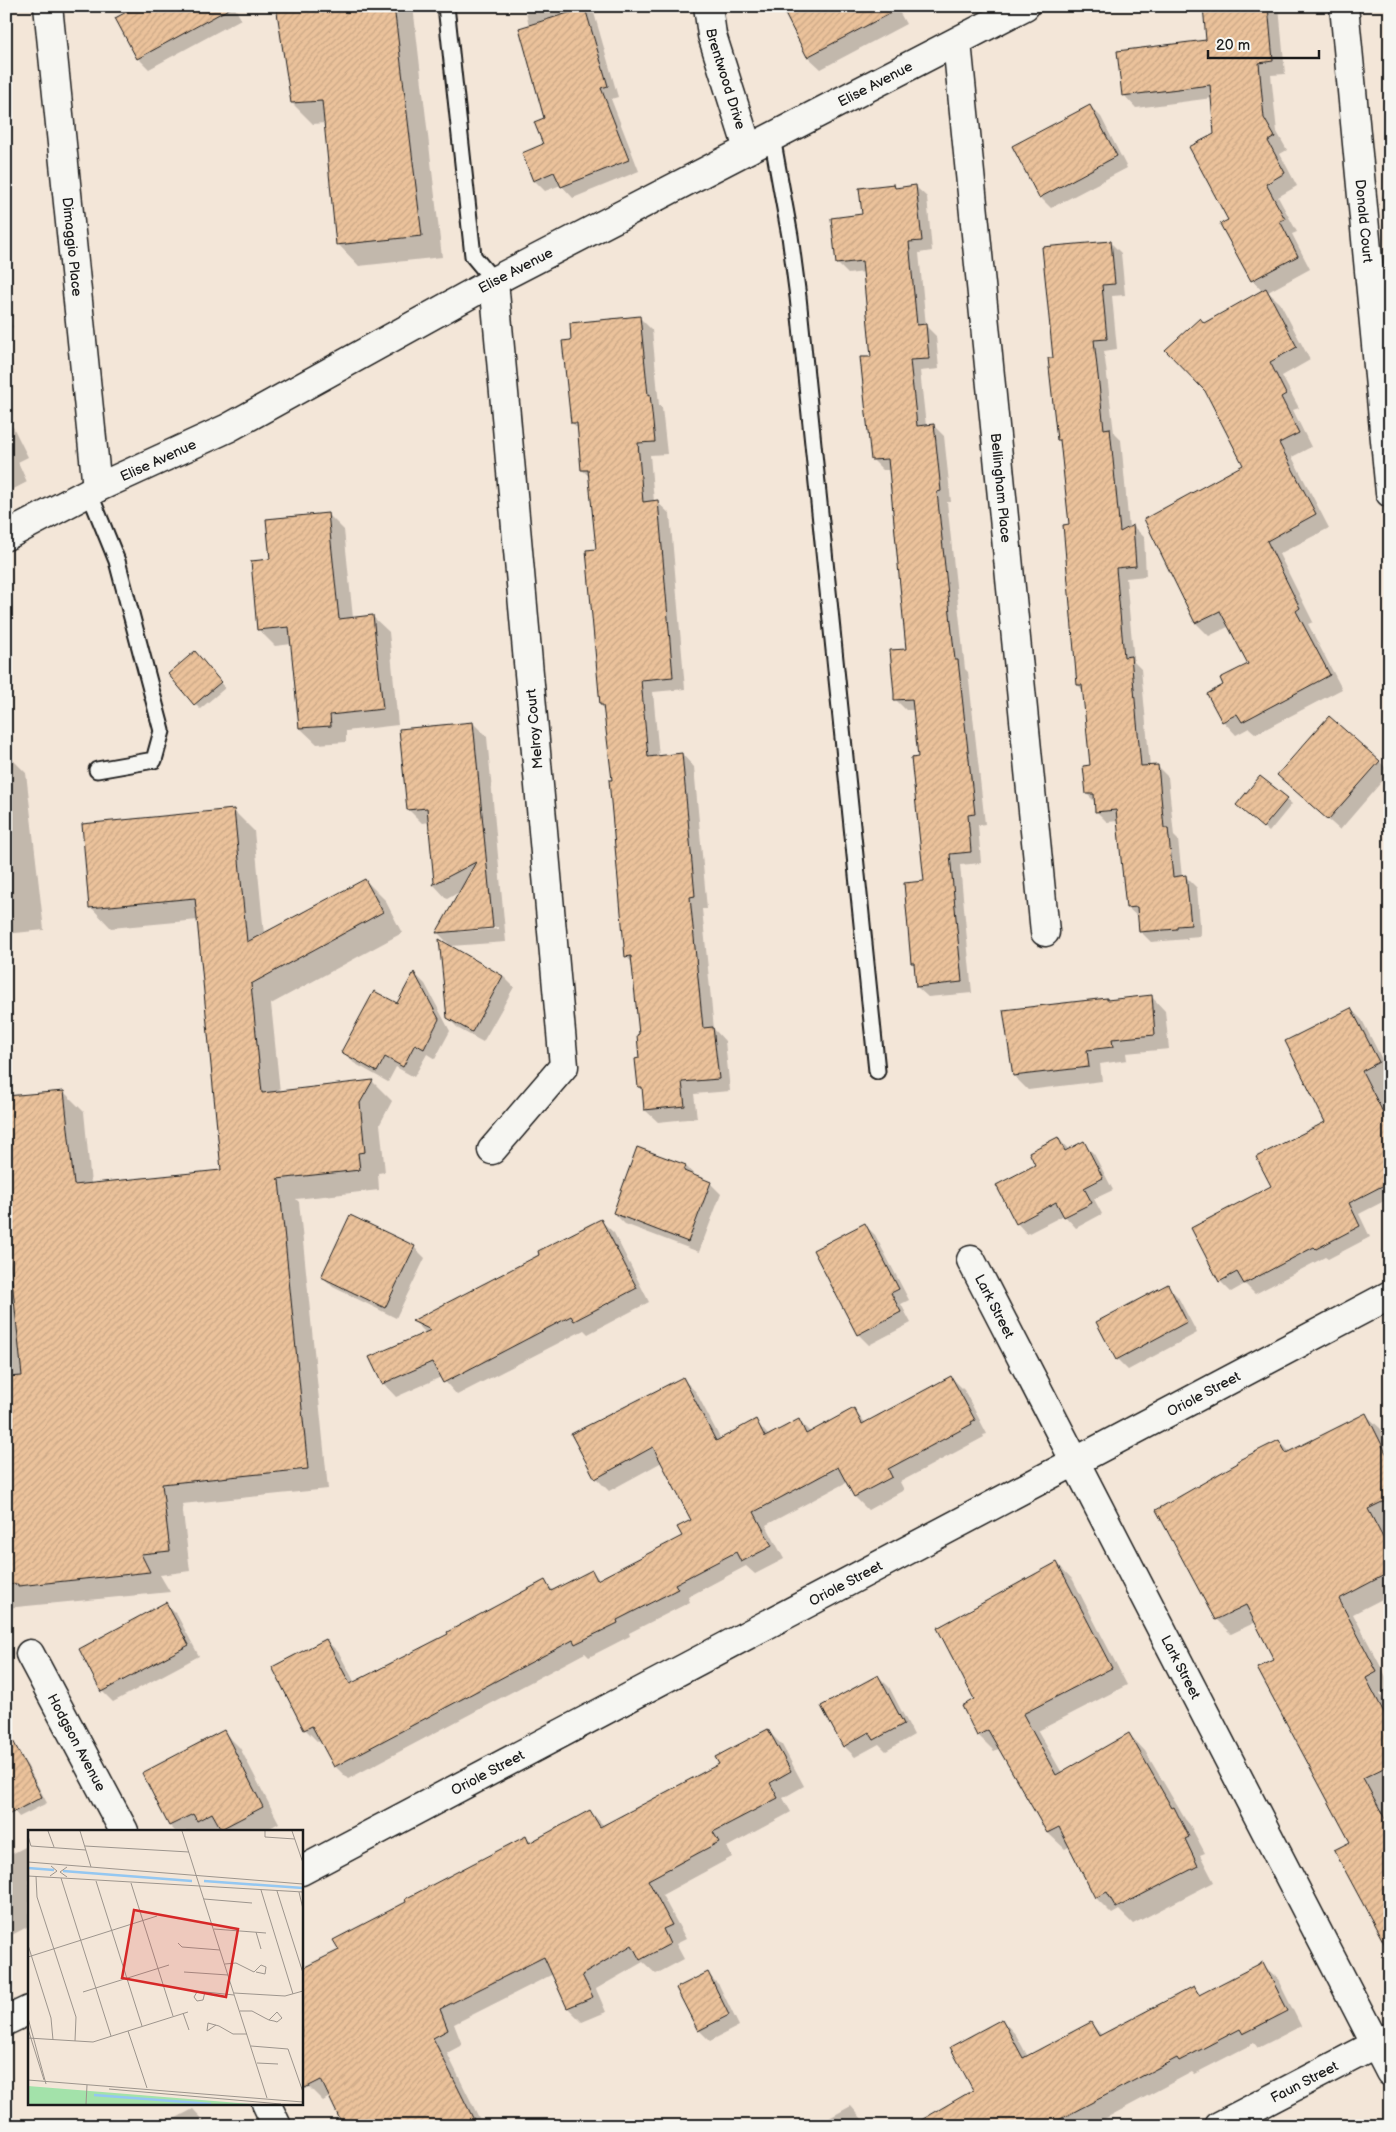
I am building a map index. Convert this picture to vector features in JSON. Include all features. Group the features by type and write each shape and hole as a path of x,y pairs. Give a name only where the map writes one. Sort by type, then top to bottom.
{"street":[{"name":"Dimaggio Place","path":"48,6 93,490"},
{"name":"Brentwood Drive","path":"708,6 712,35 748,149"},
{"name":"Elise Avenue","path":"6,536 93,490 228,428 494,282 1025,6"},
{"name":"Donald Court","path":"1344,6 1387,437 1390,493"},
{"name":"Bellingham Place","path":"957,42 1045,932"},
{"name":"Melroy Court","path":"492,1150 564,1066 494,282"},
{"name":"Lark Street","path":"971,1260 1074,1462 1383,2041 1390,2072"},
{"name":"Oriole Street","path":"302,1870 1390,1295"},
{"name":"Hodgson Avenue","path":"30,1654 123,1830"},
{"path":"6,2022 28,2011"},
{"name":"Faun Street","path":"1218,2126 1383,2041"},
{"path":"266,2104 277,2126"}],"lane":[{"path":"446,6 473,256 494,282"},
{"path":"772,137 790,236 798,297 877,1071"},
{"path":"93,490 117,561 162,731 154,760 97,770"}],"building":[{"path":"138,6 234,6 137,59 115,18"},
{"path":"276,6 394,6 422,236 336,245 322,101 291,103"},
{"path":"781,6 904,6 807,57"},
{"path":"1203,6 1268,6 1273,61 1259,63 1264,118 1275,137 1268,141 1285,173 1266,184 1285,219 1280,221 1298,256 1251,281 1220,224 1228,220 1189,147 1214,134 1210,85 1122,96 1117,51 1206,40"},
{"path":"585,8 608,86 601,88 629,160 561,187 554,172 533,181 522,153 543,144 534,122 544,118 519,28"},
{"path":"1090,105 1117,156 1039,198 1012,146"},
{"path":"894,184 895,188 916,185 922,241 909,242 917,325 926,324 929,359 910,360 917,426 934,424 941,491 937,492 955,660 958,660 975,814 968,815 971,852 950,854 962,982 916,987 914,963 911,963 904,883 924,881 911,758 918,757 912,699 894,700 890,650 906,649 888,459 871,460 860,357 871,357 862,261 836,264 831,218 862,214 859,188"},
{"path":"1111,241 1115,284 1102,285 1107,339 1094,340 1104,429 1110,428 1120,532 1133,525 1136,566 1116,568 1124,657 1131,656 1141,766 1158,765 1164,828 1168,828 1173,877 1186,875 1191,925 1177,926 1177,929 1139,932 1137,907 1126,908 1116,810 1095,812 1094,794 1086,794 1083,766 1090,765 1082,685 1077,685 1063,525 1069,524 1060,440 1057,440 1048,358 1053,358 1042,247"},
{"path":"1266,288 1297,347 1270,362 1286,394 1281,397 1299,433 1279,443 1316,514 1267,541 1300,608 1296,611 1330,675 1242,722 1237,714 1222,722 1207,694 1223,685 1220,678 1248,664 1220,611 1195,623 1144,519 1243,465 1205,391 1165,350 1200,318 1204,323"},
{"path":"640,316 655,442 638,443 643,502 658,500 673,677 641,680 648,757 682,753 695,896 690,897 703,1028 713,1027 719,1079 682,1082 685,1106 644,1110 642,1087 638,1087 635,1059 639,1058 637,1035 639,1034 631,956 625,957 609,780 612,780 603,705 600,705 586,550 596,549 588,470 581,470 577,423 571,423 562,341 571,340 570,323"},
{"path":"328,513 339,619 373,615 383,709 330,715 331,726 299,728 289,627 257,630 251,561 270,559 266,519"},
{"path":"195,651 221,682 194,705 168,674"},
{"path":"1329,716 1380,761 1328,820 1277,775"},
{"path":"473,722 493,928 436,933 476,862 432,885 434,882 427,808 407,810 399,729"},
{"path":"1260,776 1288,798 1263,828 1236,805"},
{"path":"234,809 247,942 365,879 383,912 251,984 262,1093 373,1080 360,1103 365,1152 358,1153 360,1170 277,1179 279,1180 308,1469 162,1484 170,1551 141,1554 150,1572 18,1586 18,1584 6,1585 6,1377 22,1376 6,1222 6,1096 64,1091 74,1185 221,1170 195,898 89,908 82,824"},
{"path":"439,939 503,976 472,1032 447,1018"},
{"path":"414,972 439,1019 424,1049 415,1044 403,1067 385,1057 377,1072 341,1052 374,991 397,1003"},
{"path":"1152,995 1155,1035 1112,1039 1113,1047 1087,1050 1089,1067 1013,1076 1003,1010 1107,998 1107,1000"},
{"path":"1351,1008 1379,1062 1362,1071 1390,1126 1390,1182 1349,1203 1360,1226 1316,1249 1314,1247 1244,1284 1237,1272 1219,1282 1191,1228 1271,1186 1256,1157 1325,1122 1285,1041"},
{"path":"1058,1137 1065,1151 1084,1141 1103,1178 1084,1188 1092,1203 1064,1217 1056,1202 1016,1224 996,1185 1035,1165 1029,1152"},
{"path":"637,1147 686,1165 684,1171 711,1182 688,1242 613,1213"},
{"path":"350,1215 415,1246 385,1308 321,1277"},
{"path":"601,1219 637,1288 574,1321 571,1316 443,1383 432,1362 382,1384 369,1357 431,1330 412,1321 539,1255 538,1251"},
{"path":"865,1223 899,1289 891,1293 901,1312 857,1335 813,1250"},
{"path":"1168,1284 1187,1322 1116,1360 1096,1322"},
{"path":"951,1376 975,1420 971,1422 972,1424 888,1469 892,1477 854,1497 838,1467 754,1512 772,1546 741,1562 736,1552 675,1584 678,1589 617,1620 618,1623 575,1644 573,1640 334,1767 312,1726 304,1730 272,1667 326,1639 350,1684 448,1634 447,1632 545,1580 551,1591 592,1570 597,1580 682,1536 677,1527 691,1520 653,1447 595,1479 571,1434 683,1377 716,1441 756,1419 765,1437 799,1419 806,1434 854,1408 862,1424"},
{"path":"1366,1413 1390,1461 1390,1498 1368,1509 1390,1551 1390,1572 1339,1599 1377,1672 1366,1678 1390,1724 1390,1765 1363,1778 1390,1828 1390,1954 1334,1850 1350,1842 1257,1668 1274,1660 1246,1605 1215,1620 1156,1510 1238,1463 1237,1461 1279,1440 1286,1453"},
{"path":"1057,1562 1112,1668 1023,1714 1056,1775 1129,1733 1172,1808 1174,1807 1189,1837 1185,1839 1198,1866 1116,1908 1107,1892 1095,1898 1059,1827 1047,1833 988,1730 977,1736 962,1706 974,1699 937,1628"},
{"path":"166,1602 189,1645 101,1692 79,1649"},
{"path":"878,1675 904,1724 874,1740 869,1732 843,1747 821,1706"},
{"path":"6,1727 42,1797 6,1816"},
{"path":"768,1729 791,1771 770,1783 778,1798 713,1832 719,1842 648,1880 672,1925 663,1929 670,1944 640,1960 632,1945 582,1975 593,1997 567,2008 544,1957 440,2009 448,2030 433,2038 477,2126 343,2126 321,2080 302,2090 302,1968 339,1950 333,1940 406,1902 405,1899 526,1836 529,1843 590,1810 600,1827 719,1764 715,1757"},
{"path":"224,1730 263,1807 221,1829 212,1813 197,1821 193,1814 169,1826 142,1773"},
{"path":"1263,1962 1288,2011 1243,2034 1240,2029 1179,2061 1177,2058 1047,2126 911,2126 973,2090 950,2047 1002,2019 1023,2058 1091,2022 1099,2036 1194,1986 1199,1995"},
{"path":"708,1972 729,2015 698,2031 676,1988"}]}
